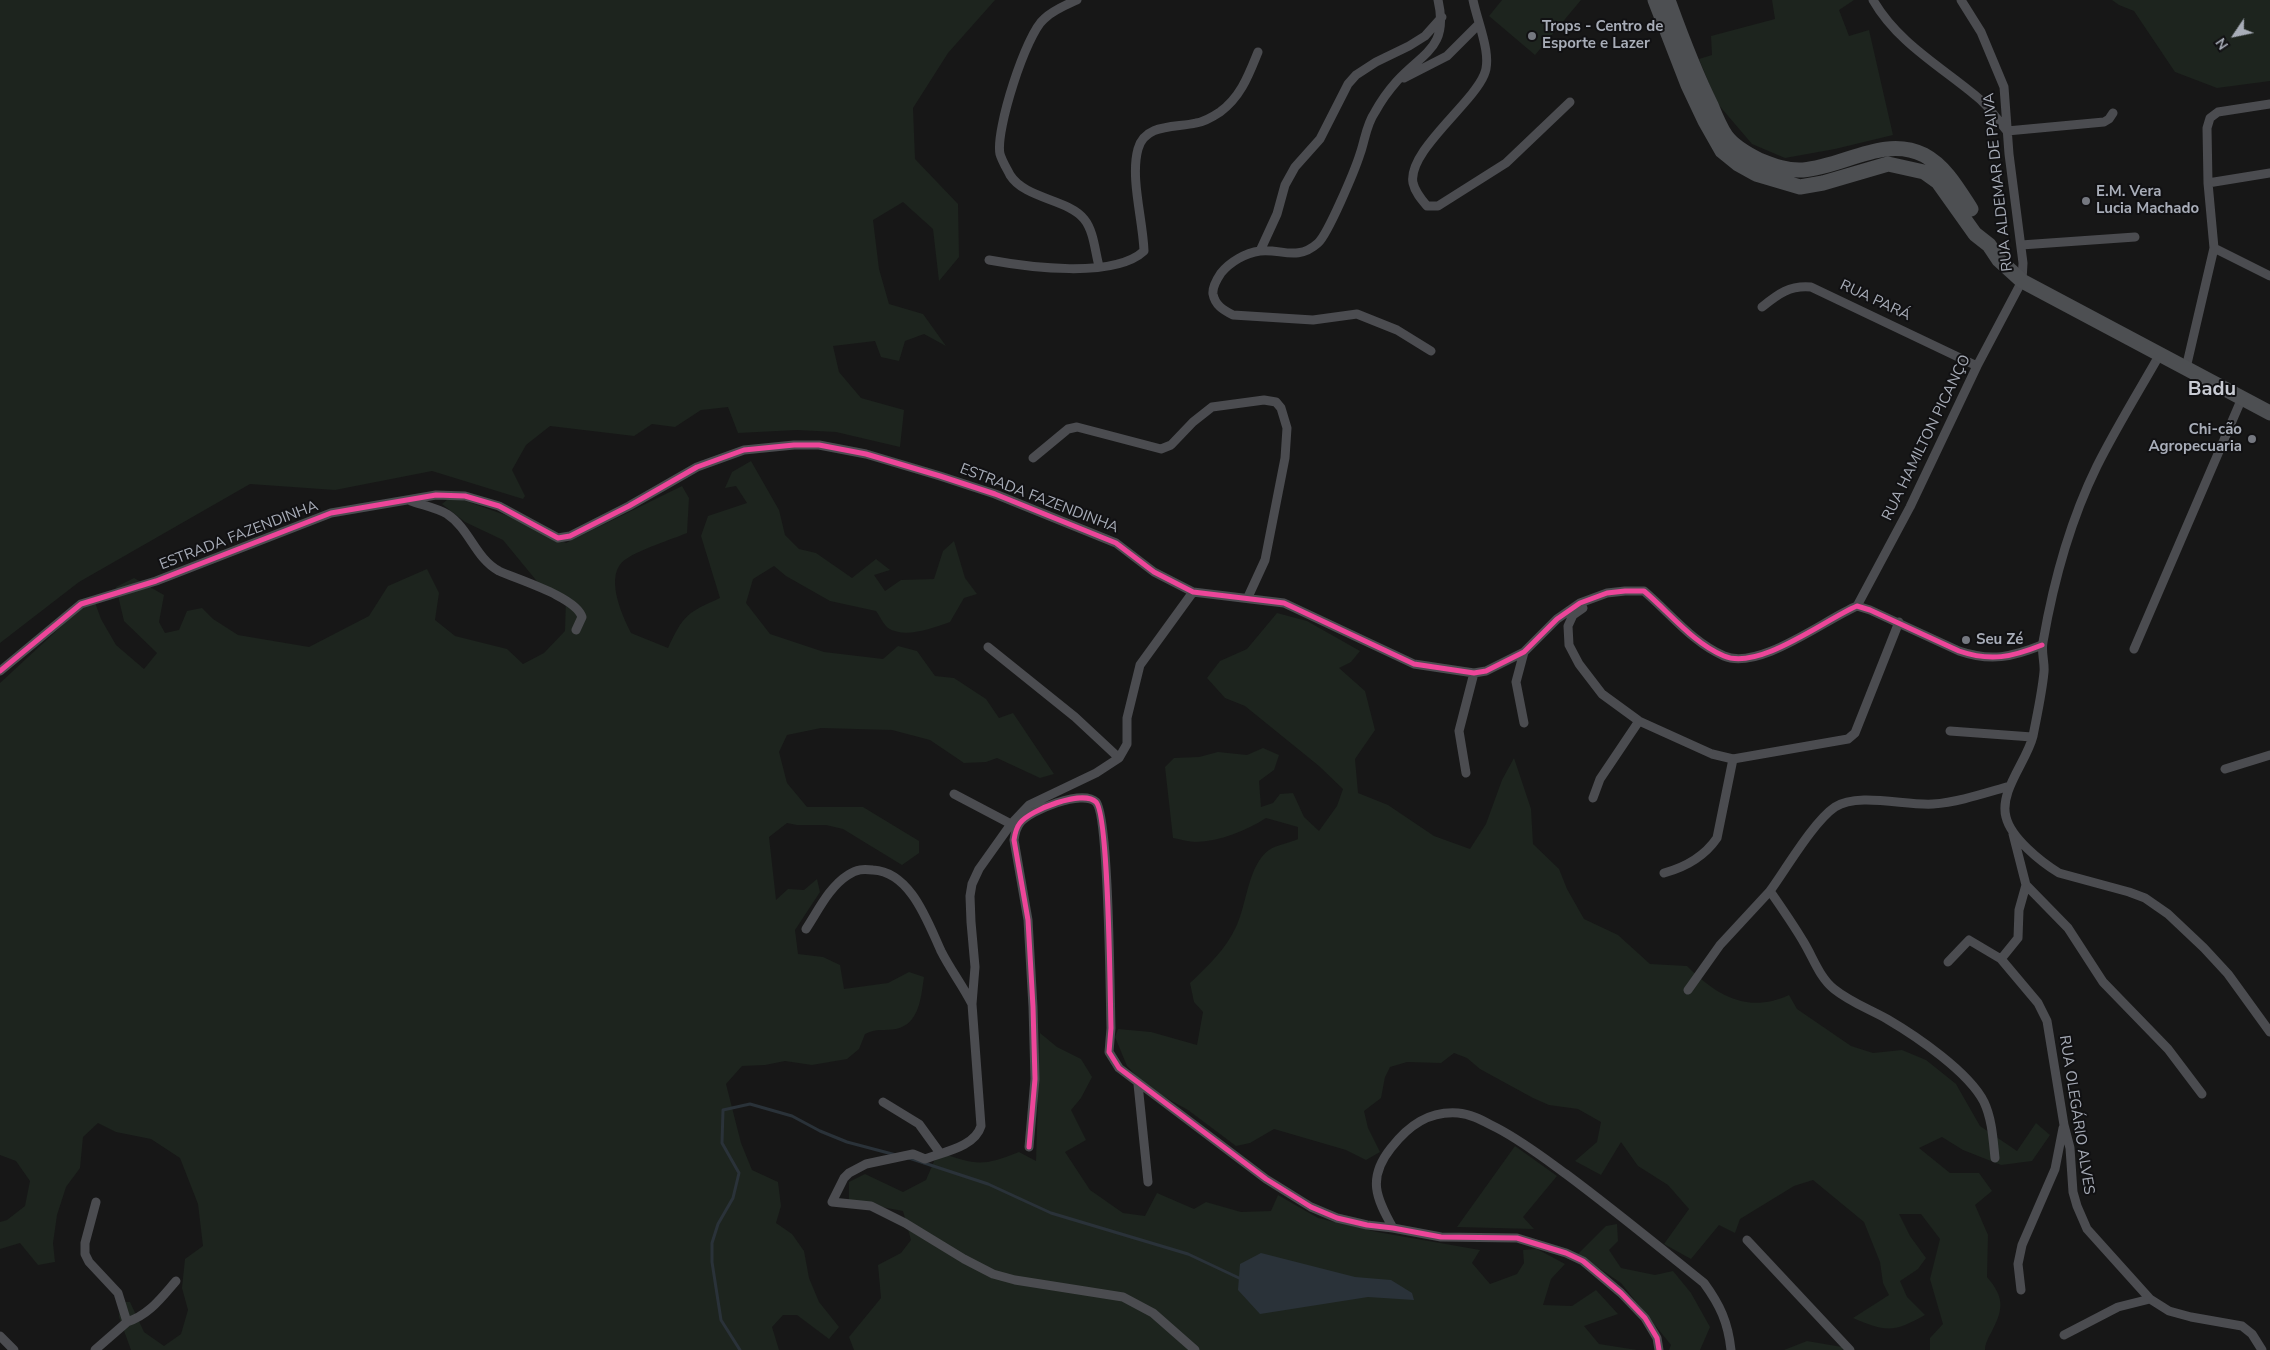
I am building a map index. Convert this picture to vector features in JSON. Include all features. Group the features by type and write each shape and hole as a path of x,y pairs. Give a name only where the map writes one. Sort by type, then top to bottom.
{"main road":[{"path":"1655,0 1688,86 1705,120 1722,150 1738,164 1756,174 1800,187 1823,183 1888,164 1924,172 1938,182 1975,234 1989,245"},
{"path":"1668,0 1696,73 1714,112 1726,136 1743,152 1782,169 1803,170 1892,147 1924,155 1941,168 1954,183 1984,228 1989,245 1999,260 2022,281 2270,413"}],"street":[{"path":"1077,0 1043,19 1031,35 1012,88 1000,139 1000,154 1011,177 1025,188 1072,210 1084,218 1090,229 1099,266"},
{"path":"1431,351 1397,330 1357,314 1313,320 1233,315 1221,309 1215,300 1213,291 1218,278 1228,264 1260,251 1288,255 1306,250 1318,243 1349,181 1360,154 1367,125 1397,81 1434,47 1442,17 1438,0"},
{"path":"1473,0 1478,25 1487,53 1485,75 1421,154 1414,172 1413,182 1420,197 1427,206 1438,206 1506,163 1570,102"},
{"path":"1873,0 1892,28 1928,60 1978,97 2007,131 2104,122 2113,113"},
{"name":"RUA ALDEMAR DE PAIVA","path":"1961,0 1980,32 2000,74 2004,87 2022,281"},
{"path":"1260,251 1277,214 1285,185 1295,167 1320,139 1348,84 1356,75 1376,62 1425,36 1442,17"},
{"path":"1397,81 1447,56 1478,25"},
{"path":"989,260 1027,267 1068,270 1127,262 1144,251 1136,172 1138,149 1141,141 1150,132 1163,127 1198,123 1220,112 1236,98 1249,75 1258,52"},
{"path":"2186,368 2214,248 2208,183 2206,128 2210,118 2218,112 2270,104"},
{"path":"2208,183 2270,173"},
{"path":"2020,245 2135,237"},
{"path":"2214,248 2270,276"},
{"name":"RUA HAMILTON PICANÇO","path":"1857,606 1910,507 1977,366 2022,281"},
{"name":"RUA PARÁ","path":"1762,307 1774,297 1796,286 1812,287 1977,366"},
{"path":"2001,960 2018,938 2019,910 2026,885 2013,833 2004,807 2010,786 2026,756 2032,737 2044,674 2042,645 2059,569 2082,501 2096,467 2160,354"},
{"path":"2134,649 2242,398"},
{"path":"1033,458 1068,430 1077,427 1160,449 1171,445 1193,422 1212,407 1264,400 1276,402 1281,408 1287,428 1285,458 1265,560 1248,598"},
{"name":"ESTRADA FAZENDINHA","path":"0,671 81,604 156,581 331,513 411,501 436,495 465,496 499,506 558,538 570,536 629,506 697,466 744,450 794,445 819,445 866,454 940,476 1013,501 1116,543 1154,572 1193,592 1284,603 1414,664 1474,673 1486,671 1524,652 1557,619 1580,604 1607,593 1625,591 1644,592 1709,647 1725,656 1740,659 1759,656 1777,648 1857,606"},
{"path":"411,501 446,514 462,529 482,558 498,570 574,605 582,617 576,630"},
{"path":"1625,591 1578,610 1568,626 1569,645 1579,664 1602,694 1639,721 1712,754 1734,759 1848,739 1855,733 1899,622"},
{"path":"1193,592 1140,665 1127,718 1127,744 1119,758 1096,773 1029,806 1012,824 978,868 970,896 976,967 972,1004 981,1126 979,1134 970,1141 925,1159 913,1154 866,1164 844,1178 832,1202 871,1206 905,1223 964,1259 993,1274 1015,1280 1123,1296 1153,1313 1196,1350"},
{"path":"1857,606 1899,622 1974,656 2015,656 2042,645"},
{"path":"988,647 1075,717 1119,758"},
{"path":"1524,652 1516,682 1524,723"},
{"path":"1466,773 1459,731 1474,673"},
{"path":"1593,798 1600,779 1639,721"},
{"path":"1950,731 2032,737"},
{"path":"2225,769 2270,755"},
{"path":"1664,874 1696,860 1710,849 1717,838 1734,759"},
{"path":"1688,990 1720,944 1770,891 1823,816 1836,806 1852,800 1932,804 1970,798 2010,786"},
{"path":"954,794 1012,824"},
{"path":"1029,1147 1035,1079 1033,1007 1028,920 1014,840 1015,831 1030,814 1078,798 1088,797 1096,802 1101,810 1106,851 1110,1052 1119,1068 1266,1179 1311,1208 1344,1220 1441,1237 1517,1238 1566,1253 1583,1261 1621,1293 1645,1318 1657,1338 1659,1350"},
{"path":"2013,833 2047,866 2059,873 2145,898 2168,914 2228,974 2270,1032"},
{"path":"806,929 830,891 846,876 859,869 880,870 892,875 912,894 923,910 942,952 972,1004"},
{"path":"2026,885 2068,928 2094,971 2168,1049 2202,1094"},
{"path":"1770,891 1803,940 1822,975 1833,989 1886,1019 1951,1064 1978,1091 1989,1120 1996,1158"},
{"name":"RUA OLEGÁRIO ALVES","path":"1948,962 1969,940 2001,960 2038,1003 2047,1021 2064,1125 2070,1148 2073,1192 2087,1229 2150,1299 2169,1311 2190,1317 2242,1326 2252,1334 2262,1350"},
{"path":"1138,1084 1148,1182"},
{"path":"883,1102 919,1124 940,1153"},
{"path":"1393,1228 1379,1202 1376,1188 1381,1164 1391,1148 1414,1124 1434,1114 1459,1112 1473,1116 1520,1140 1595,1195 1704,1282 1716,1299 1728,1328 1730,1350"},
{"path":"2022,1290 2018,1264 2022,1245 2054,1169 2064,1125"},
{"path":"96,1202 84,1254 118,1293 127,1322"},
{"path":"1747,1240 1850,1350"},
{"path":"95,1350 127,1322 140,1318 149,1311 176,1282"},
{"path":"2064,1335 2118,1307 2150,1299"},
{"path":"0,1336 14,1350"}],"shaded area":[{"path":"0,0 995,0 948,53 913,108 915,159 958,204 959,257 939,281 933,229 903,202 873,220 879,269 889,304 923,314 946,346 924,334 905,341 899,361 881,357 875,341 833,346 839,372 861,398 904,410 900,447 836,432 797,430 738,433 728,407 701,410 675,427 652,424 634,436 550,426 526,445 512,470 525,496 523,499 432,471 335,490 250,484 79,582 0,643"},
{"name":"Trops - Centro de Esporte e Lazer","path":"1502,0 1581,0 1535,55 1489,16"},
{"path":"1772,0 1854,0 1839,10 1849,36 1869,30 1893,135 1835,149 1785,158 1752,144 1717,103 1699,59 1712,55 1711,36 1775,19"},
{"path":"2112,0 2270,0 2270,81 2217,88 2175,72 2134,11"},
{"path":"751,461 779,510 785,535 799,549 816,553 852,578 876,559 890,570 874,575 885,591 901,580 934,579 943,551 954,541 965,578 977,594 964,598 950,622 919,631 902,633 888,628 876,611 830,601 786,576 774,566 753,579 746,603 770,634 824,652 883,659 898,646 917,651 935,676 954,678 986,699 999,718 1013,713 1054,774 1040,778 997,758 986,762 964,763 930,740 892,730 821,728 787,735 779,752 787,783 807,807 863,807 919,841 919,853 902,865 843,829 826,825 787,823 769,837 776,900 788,889 804,890 817,879 820,892 795,930 798,954 823,957 840,965 844,989 888,983 909,972 924,977 918,1008 910,1021 896,1029 877,1030 865,1034 859,1049 847,1059 812,1065 785,1061 765,1065 742,1066 726,1084 741,1143 752,1170 778,1182 781,1206 776,1223 792,1234 804,1251 809,1278 819,1302 839,1327 829,1339 797,1315 783,1315 772,1327 779,1350 131,1350 119,1317 120,1302 130,1302 144,1332 164,1346 181,1334 188,1310 182,1288 185,1259 203,1246 198,1204 180,1158 151,1139 116,1132 98,1123 83,1137 80,1168 66,1187 57,1215 53,1243 55,1262 38,1265 20,1243 0,1249 0,1222 7,1220 25,1206 30,1181 16,1161 0,1155 0,683 93,597 101,619 116,645 144,669 157,653 124,621 116,587 134,578 164,595 159,622 165,633 179,630 187,611 202,608 213,619 238,635 309,647 369,616 388,586 427,569 439,593 435,620 455,636 507,649 523,664 544,653 565,631 566,598 540,585 503,540 465,522 442,504 452,496 508,516 566,543 682,486 689,498 687,533 647,548 626,559 619,566 615,584 619,606 631,633 668,648 678,628 693,611 720,598 701,536 708,516 747,503 736,486 725,488 732,472"},
{"path":"1277,613 1307,621 1360,651 1351,662 1339,668 1365,691 1375,730 1355,759 1358,793 1388,805 1434,836 1470,849 1486,824 1502,780 1514,758 1531,809 1533,844 1559,869 1567,889 1584,919 1618,935 1650,964 1687,966 1710,986 1734,999 1760,1003 1789,995 1797,1009 1851,1046 1873,1053 1902,1050 1926,1060 1956,1084 1980,1126 2017,1151 2036,1123 2050,1135 2032,1161 2001,1165 1963,1150 1942,1137 1919,1148 1950,1173 1979,1173 1992,1191 1975,1205 1988,1235 1987,1277 1997,1291 2000,1303 1999,1316 1986,1342 1985,1350 1930,1350 1930,1338 1943,1324 1930,1279 1940,1239 1921,1214 1899,1214 1910,1236 1926,1258 1918,1269 1900,1281 1907,1297 1925,1315 1897,1328 1874,1326 1853,1318 1889,1295 1883,1283 1880,1262 1864,1222 1813,1180 1794,1186 1740,1219 1735,1233 1719,1225 1691,1259 1664,1244 1689,1209 1668,1185 1638,1166 1621,1142 1601,1175 1575,1161 1597,1142 1601,1122 1578,1109 1549,1105 1533,1098 1480,1069 1467,1058 1454,1053 1441,1063 1407,1062 1390,1067 1385,1077 1381,1098 1364,1111 1368,1128 1380,1152 1366,1160 1346,1150 1274,1129 1250,1143 1236,1146 1188,1110 1148,1088 1127,1066 1115,1037 1118,1029 1151,1032 1197,1045 1203,1012 1194,1002 1190,983 1216,957 1232,935 1240,918 1252,875 1262,857 1272,848 1298,839 1298,827 1266,818 1241,831 1214,840 1190,842 1173,838 1165,767 1174,758 1199,757 1218,752 1247,755 1263,748 1279,755 1274,770 1259,781 1261,807 1273,803 1280,794 1293,793 1304,817 1319,831 1337,806 1343,789 1319,766 1245,706 1225,698 1207,678 1220,661 1247,649"},
{"path":"1040,1033 1057,1047 1081,1059 1092,1077 1081,1098 1071,1110 1086,1140 1065,1152 1090,1190 1123,1213 1145,1216 1157,1193 1194,1209 1206,1202 1241,1212 1271,1211 1278,1195 1318,1218 1377,1232 1480,1250 1472,1263 1490,1284 1517,1274 1524,1263 1523,1250 1537,1249 1565,1264 1551,1279 1543,1305 1572,1306 1596,1290 1618,1314 1584,1326 1599,1344 1637,1350 854,1350 849,1337 881,1298 878,1265 901,1253 911,1240 903,1211 849,1201 849,1182 865,1174 903,1192 926,1180 938,1152 971,1162 987,1162 1019,1152 1036,1161"},
{"path":"1515,1146 1557,1176 1523,1217 1534,1229 1457,1227"},
{"path":"1617,1224 1618,1241 1609,1250 1621,1268 1655,1275 1673,1271 1691,1293 1710,1327 1700,1350 1669,1350 1671,1345 1621,1283 1578,1254 1606,1226"},
{"path":"1261,1253 1355,1277 1391,1280 1412,1293 1414,1300 1368,1297 1260,1314 1238,1290 1240,1264"},
{"path":"1807,1341 1842,1347 1843,1350 1784,1350"}],"waterway":[{"path":"740,1350 721,1320 712,1262 712,1243 718,1224 733,1198 739,1173 722,1143 723,1110 750,1104 792,1116 820,1131 847,1142 896,1155"},
{"path":"909,1158 988,1184 1051,1213 1188,1254 1239,1278"}],"cycle path":[{"path":"0,671 81,604 156,581 331,513 436,495 465,496 499,506 558,538 570,536 629,506 697,467 744,450 794,445 819,445 866,454 995,494 1116,543 1154,572 1193,592 1284,603 1414,664 1474,673 1486,671 1524,652 1557,619 1580,603 1607,593 1625,591 1644,591 1692,636 1724,656 1738,659 1755,656 1791,642 1857,606 1870,610 1959,651 1971,654 2001,657 2021,653 2042,645"},
{"path":"1029,1147 1035,1079 1033,1007 1028,920 1014,837 1020,823 1034,812 1069,800 1089,799 1096,802 1104,838 1111,1028 1109,1052 1119,1068 1266,1179 1311,1207 1337,1218 1441,1237 1517,1238 1566,1253 1583,1261 1621,1293 1645,1318 1657,1338 1659,1350"}],"place":[{"name":"Trops - Centro de Esporte e Lazer","path":"1532,36"},
{"name":"E.M. Vera Lucia Machado","path":"2086,201"},
{"name":"Chi-cão Agropecuaria","path":"2252,439"},
{"name":"Seu Zé","path":"1966,640"}],"district":[{"name":"Badu","path":"2212,390"}]}
